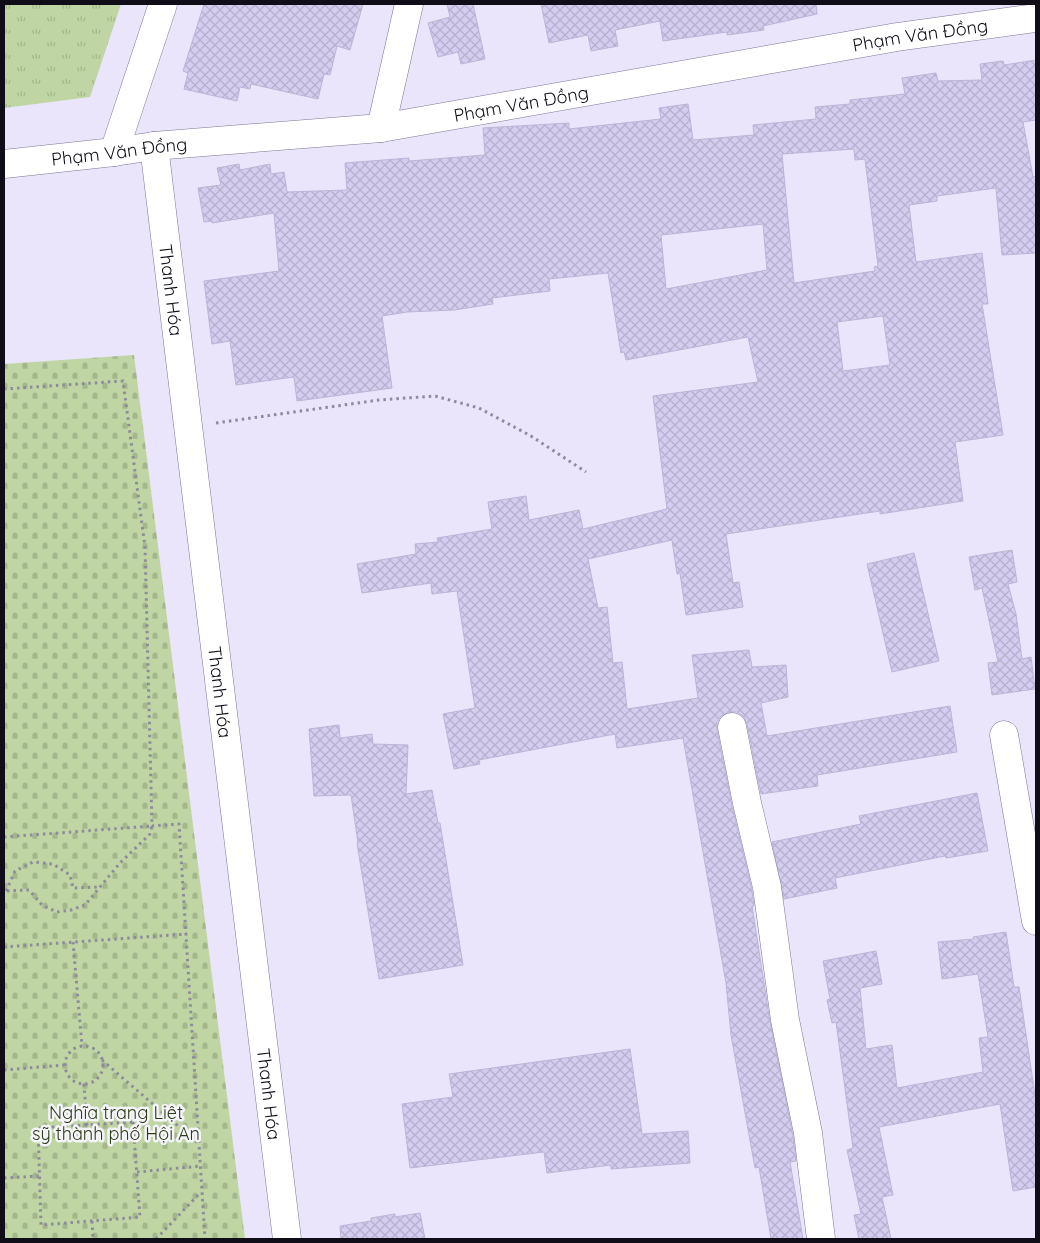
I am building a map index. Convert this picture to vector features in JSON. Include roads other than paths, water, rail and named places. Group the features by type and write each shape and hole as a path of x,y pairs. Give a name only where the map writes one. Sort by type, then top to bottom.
{"street":[{"path":"114,152 163,4"},
{"path":"381,128 408,4"},
{"name":"Phạm Văn Đồng","path":"4,164 154,146 381,128 897,37 1036,18"},
{"name":"Thanh Hóa","path":"154,146 287,1239"},
{"path":"732,727 747,803 767,887 786,1020 808,1133 821,1239"},
{"path":"1004,735 1036,921"}],"park label":[{"name":"Nghĩa trang Liệt sỹ thành phố Hội An","path":"116,1122"}]}
